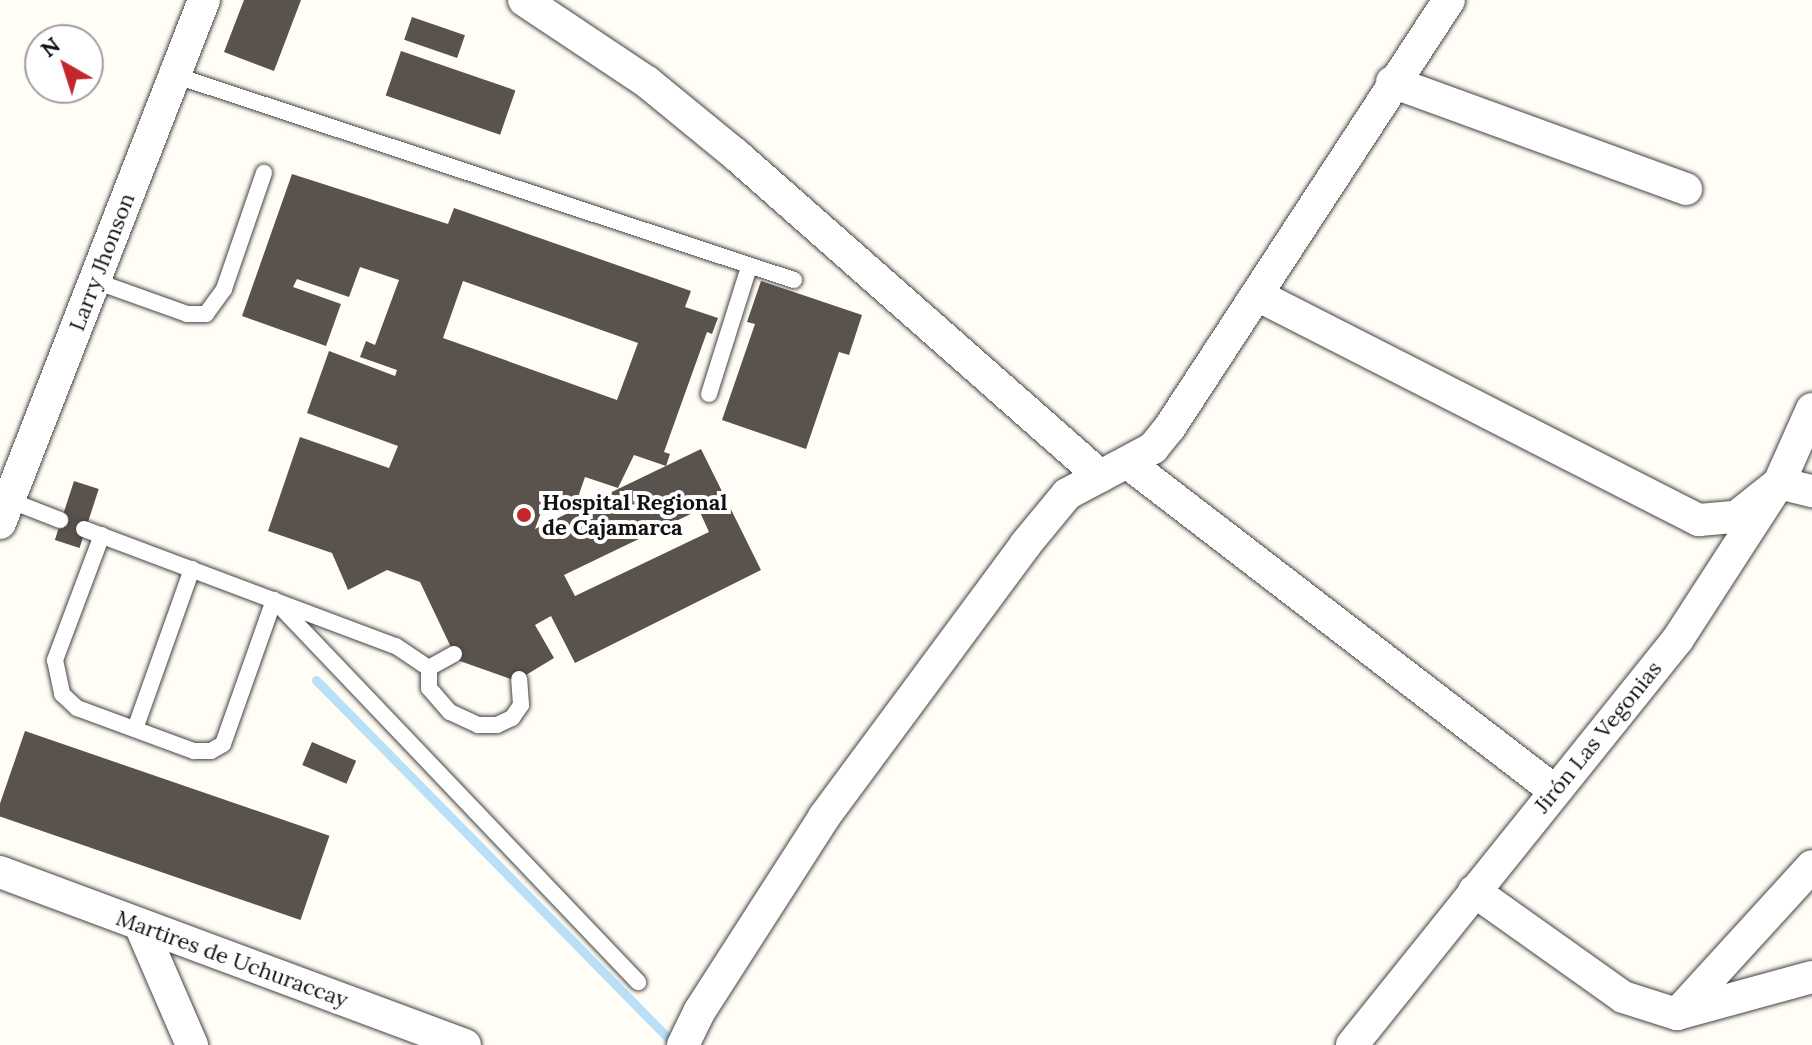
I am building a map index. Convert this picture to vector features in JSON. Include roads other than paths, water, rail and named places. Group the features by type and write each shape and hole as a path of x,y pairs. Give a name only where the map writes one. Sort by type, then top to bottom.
{"street":[{"name":"Larry Jhonson","path":"5,512 204,0"},
{"path":"524,0 647,82 1114,469 1555,791"},
{"path":"683,1045 699,1012 824,817 1032,536 1067,494 1153,448 1170,427 1392,82 1449,0"},
{"path":"1392,82 1686,189"},
{"path":"1257,295 1699,520 1736,517 1779,483 1812,491"},
{"name":"Jirón Las Vegonias","path":"1352,1045 1678,639 1779,483 1812,409"},
{"path":"1677,1014 1812,866"},
{"name":"Martires de Uchuraccay","path":"0,872 465,1045"},
{"path":"1474,891 1623,997 1677,1014 1812,977"},
{"path":"140,925 192,1045"}],"lane":[{"path":"174,75 794,280"},
{"path":"95,281 187,314 206,314 224,289 264,173"},
{"path":"709,394 749,267"},
{"path":"5,512 60,520"},
{"path":"84,529 396,646 429,668"},
{"path":"102,535 55,660 56,679 77,708 194,751 211,751 223,744 274,600"},
{"path":"135,729 192,569"},
{"path":"274,600 638,982"},
{"path":"429,668 454,654"},
{"path":"429,668 429,688 436,701 478,725 497,725 512,718 521,705 519,679"}],"waterway":[{"path":"316,680 668,1038"}],"place":[{"name":"Hospital Regional de Cajamarca","path":"524,515"}]}
